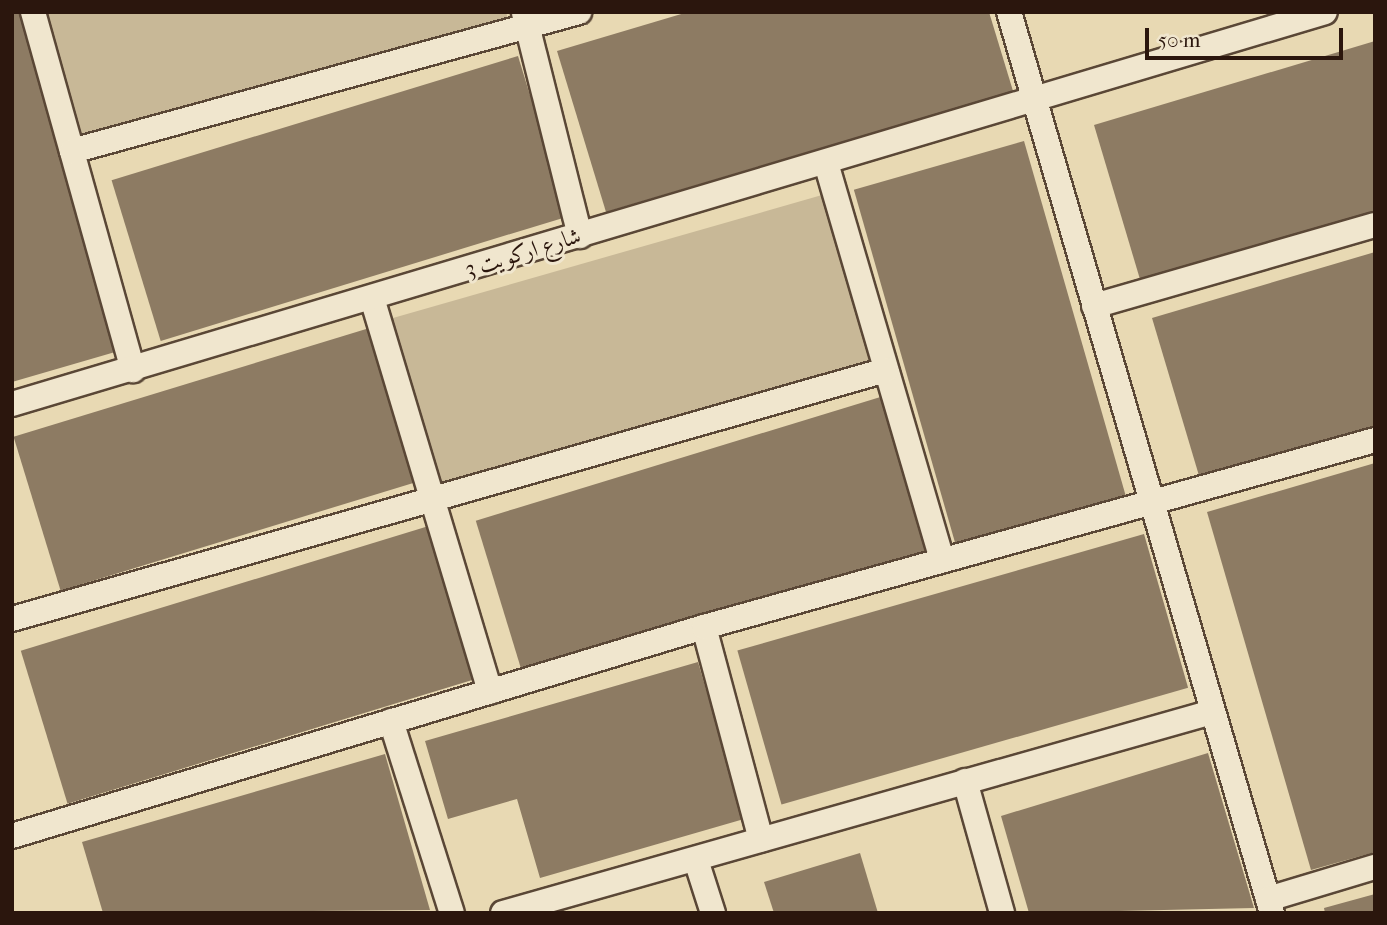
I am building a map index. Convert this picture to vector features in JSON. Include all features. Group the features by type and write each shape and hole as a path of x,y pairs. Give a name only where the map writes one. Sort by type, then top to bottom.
{"street":[{"path":"33,12 133,370"},
{"path":"72,151 526,20 579,12"},
{"path":"1009,12 1270,906 1375,867"},
{"name":"شارع اركويت 3","path":"12,404 1325,12"},
{"path":"526,20 580,236"},
{"path":"826,163 942,560"},
{"path":"1094,306 1375,225"},
{"path":"372,298 490,692"},
{"path":"12,619 886,370"},
{"path":"12,836 704,627 1375,440"},
{"path":"704,627 761,839"},
{"path":"503,913 1212,712"},
{"path":"391,721 452,913"},
{"path":"965,781 1002,913"},
{"path":"696,860 713,913"}],"shaded area":[{"path":"41,12 506,12 508,19 84,140"},
{"path":"829,193 878,364 437,491 388,320"}],"building":[{"path":"12,12 24,12 122,350 12,382"},
{"path":"688,12 989,12 1013,91 606,212 557,51"},
{"path":"1375,41 1375,216 1142,286 1094,125"},
{"path":"518,56 567,217 161,341 112,180"},
{"path":"1024,141 1127,500 957,548 854,190"},
{"path":"1375,252 1375,427 1200,479 1152,318"},
{"path":"376,326 423,480 61,591 14,437"},
{"path":"887,395 934,548 523,674 476,521"},
{"path":"1375,463 1375,852 1311,870 1207,512"},
{"path":"432,525 479,678 68,804 21,651"},
{"path":"1144,534 1188,688 781,804 737,651"},
{"path":"698,662 744,819 540,878 517,799 448,819 425,741"},
{"path":"1208,753 1254,908 1029,913 1001,816"},
{"path":"385,754 430,910 103,913 82,842"},
{"path":"860,853 878,913 774,913 764,882"},
{"path":"1375,894 1375,913 1325,913 1324,908"}]}
